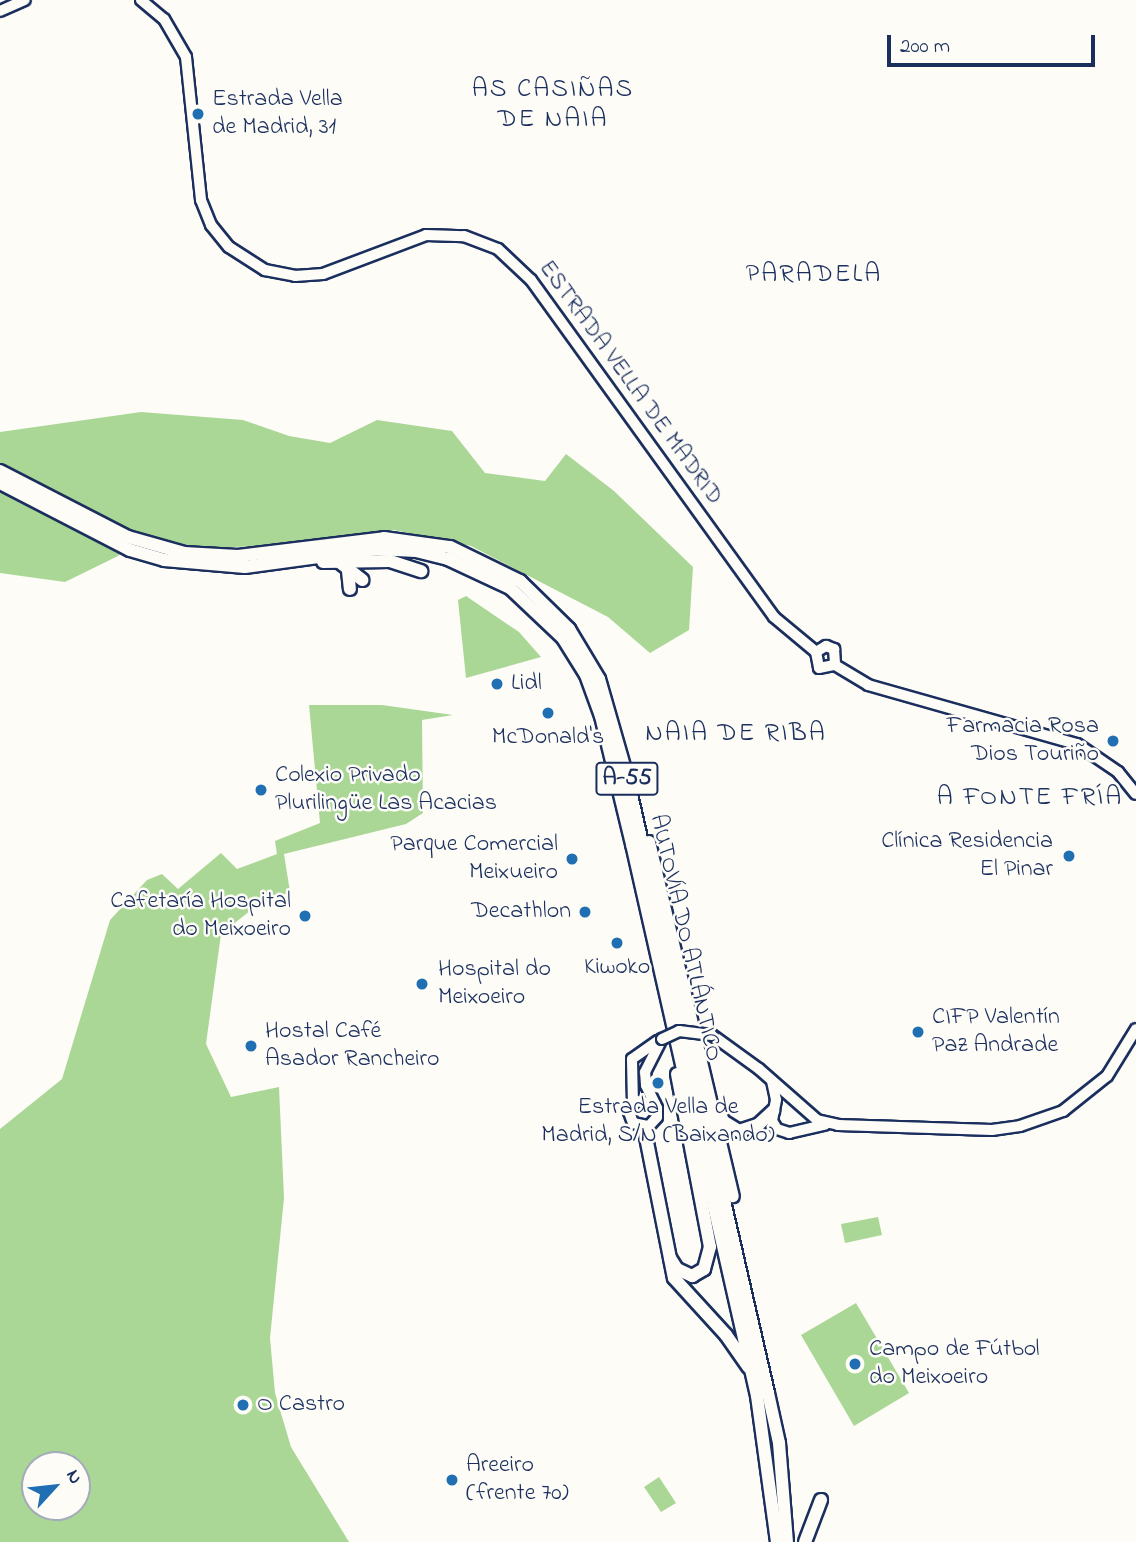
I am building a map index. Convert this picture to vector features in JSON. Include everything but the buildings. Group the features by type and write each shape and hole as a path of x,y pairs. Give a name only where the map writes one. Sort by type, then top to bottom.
{"highway":[{"name":"AUTOVÍA DO ATLÁNTICO","path":"0,471 128,537 184,553 238,556 384,538 450,547 493,565 541,598 589,659 610,709 771,1406 787,1542"},
{"name":"AUTOVÍA DO ATLÁNTICO","path":"0,482 130,550 164,560 245,567 342,552 399,549 448,559 510,588 550,622 586,675 601,716 757,1396 777,1542"},
{"name":"A-55","path":"164,560 221,574 338,561"},
{"path":"338,561 362,580"},
{"path":"338,561 390,561 421,571"},
{"path":"348,571 350,589"},
{"path":"632,801 644,823 671,923 733,1196"},
{"path":"632,844 639,905 710,1247 704,1269 692,1276 677,1269 670,1258"},
{"path":"707,1084 719,1115 734,1129 751,1129 774,1109"},
{"path":"645,1127 670,1258 678,1285 746,1363 757,1396"},
{"path":"805,1542 821,1500"}],"main road":[{"path":"0,11 25,0"},
{"name":"ESTRADA VELLA DE MADRID","path":"141,0 164,19 186,57 201,200 211,225 229,247 265,270 296,276 323,274 416,237 438,233 464,236 498,249 531,280 774,617 816,652 820,668 835,665 868,685 1077,744 1118,772 1136,794"},
{"name":"ESTRADA VELLA DE MADRID","path":"816,652 822,647 834,649 835,665"},
{"path":"772,1080 777,1129 785,1133 831,1124 992,1130 1034,1123 1063,1111 1093,1089 1120,1060 1136,1029"},
{"path":"647,1047 640,1069 655,1104 656,1121 645,1127 631,1120 632,1059 647,1047 679,1031 712,1035 772,1080 798,1105 831,1124"},
{"path":"646,1085 648,1063 662,1039"},
{"path":"633,1104 644,1099 655,1104"},
{"path":"774,1109 798,1105"},
{"path":"797,1130 803,1122 798,1105"}],"green space":[{"path":"141,412 243,420 289,436 330,443 377,420 452,431 485,473 545,481 566,454 614,491 693,567 689,630 650,653 608,617 471,546 394,530 263,546 199,548 144,534 118,556 65,582 0,573 0,432"},
{"path":"466,596 519,632 541,657 466,678 458,600"},
{"path":"309,705 382,705 453,715 422,720 423,813 406,824 284,854 290,892 256,906 221,934 206,1044 231,1097 279,1087 284,1198 270,1338 275,1393 291,1447 349,1542 0,1542 0,1129 62,1079 110,920 147,880 162,874 178,889 221,853 237,869 277,854 275,841 320,823"},
{"path":"878,1217 882,1235 845,1243 841,1224"},
{"name":"Campo de Fútbol do Meixoeiro","path":"856,1303 909,1393 854,1426 801,1335"},
{"path":"659,1477 676,1503 661,1512 644,1487"}],"place":[{"name":"Estrada Vella de Madrid, 31","path":"198,114"},
{"name":"Lidl","path":"497,684"},
{"name":"McDonald's","path":"548,713"},
{"name":"Farmacia Rosa Dios Touriño","path":"1113,741"},
{"name":"Colexio Privado Plurilingüe Las Acacias","path":"261,790"},
{"name":"Clínica Residencia El Pinar","path":"1069,856"},
{"name":"Parque Comercial Meixueiro","path":"572,859"},
{"name":"Decathlon","path":"585,912"},
{"name":"Cafetaría Hospital do Meixoeiro","path":"305,916"},
{"name":"Kiwoko","path":"617,943"},
{"name":"Hospital do Meixoeiro","path":"422,984"},
{"name":"CIFP Valentín Paz Andrade","path":"918,1032"},
{"name":"Hostal Café Asador Rancheiro","path":"251,1046"},
{"name":"Estrada Vella de Madrid, S/N (Baixando)","path":"658,1083"},
{"name":"Campo de Fútbol do Meixoeiro","path":"855,1364"},
{"name":"O Castro","path":"243,1405"},
{"name":"Areeiro (frente 70)","path":"452,1480"}],"district":[{"name":"AS CASIÑAS DE NAIA","path":"553,106"},
{"name":"PARADELA","path":"814,276"},
{"name":"NAIA DE RIBA","path":"736,735"},
{"name":"A FONTE FRÍA","path":"1030,799"}]}
